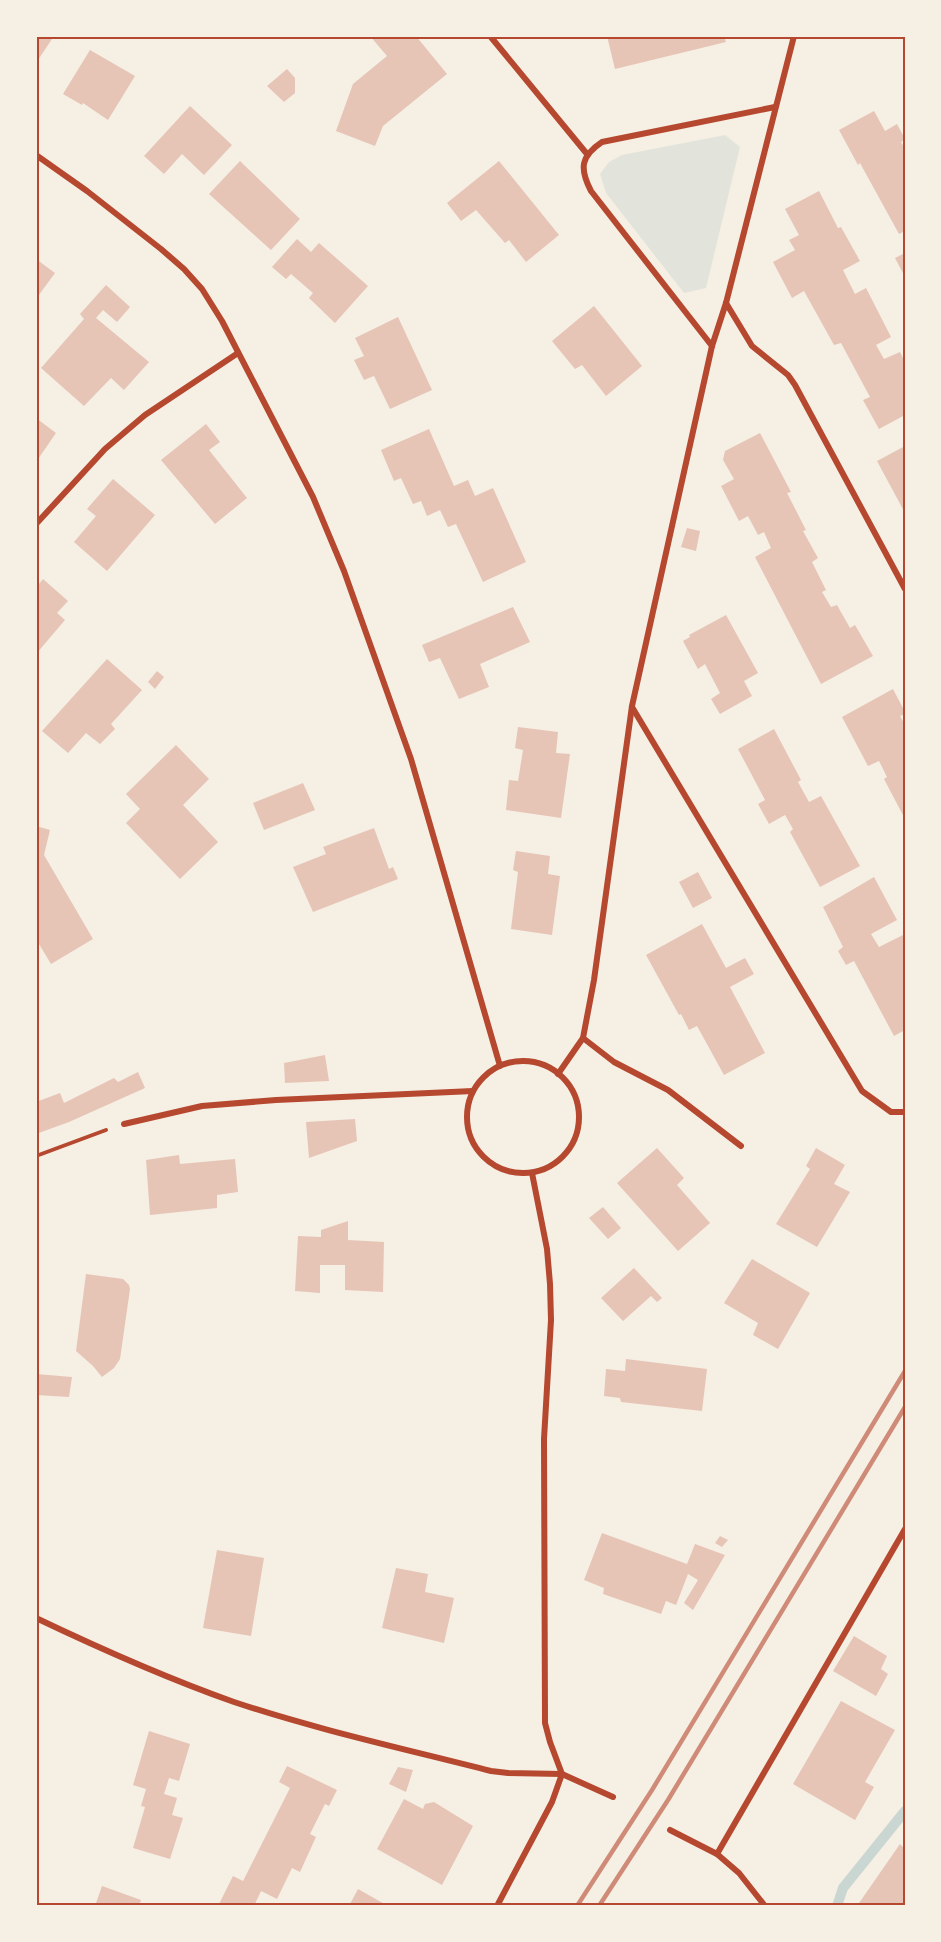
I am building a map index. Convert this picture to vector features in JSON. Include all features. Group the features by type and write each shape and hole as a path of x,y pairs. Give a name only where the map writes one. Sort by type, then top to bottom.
{"street":[{"path":"490,36 587,154"},
{"path":"558,1074 583,1038 594,980 632,706 712,346 726,303 794,36"},
{"path":"712,346 591,191 583,165 587,154 602,142 775,107"},
{"path":"36,155 87,191 184,269 202,289 217,313 313,497 348,582 411,759 500,1066"},
{"path":"726,303 752,346 788,375 795,385 905,590"},
{"path":"36,524 105,449 145,416 238,353"},
{"path":"632,706 862,1091 891,1112 905,1112"},
{"path":"583,1038 614,1062 668,1090 741,1146"},
{"path":"515,1062 530,1062 545,1066 558,1074 571,1087 578,1105 577,1132 564,1156 549,1167 532,1173 514,1173 497,1167 483,1157 472,1143 467,1126 467,1108 473,1091 484,1077 500,1066 515,1062"},
{"path":"124,1124 202,1106 276,1100 473,1091"},
{"path":"497,1906 552,1802 562,1774 545,1723 544,1439 550,1311 547,1249 532,1173"},
{"path":"717,1854 905,1529"},
{"path":"36,1618 135,1664 235,1702 283,1717 491,1771 562,1774 613,1797"},
{"path":"670,1830 717,1854 739,1873 765,1906"}],"path":[{"path":"36,1156 124,1124"}],"shaded area":[{"path":"725,135 740,147 706,288 684,293 606,193 600,174 609,162 622,155"}],"building":[{"path":"36,36 54,36 36,63"},
{"path":"370,36 416,36 447,74 383,126 375,146 336,131 353,84 387,56"},
{"path":"607,36 724,36 726,42 615,69"},
{"path":"90,50 135,76 108,120 83,103 82,105 63,94"},
{"path":"287,69 295,78 295,93 284,102 267,86"},
{"path":"190,106 232,145 204,175 182,154 164,174 144,156"},
{"path":"874,111 885,131 897,124 905,139 901,142 905,149 905,231 899,234 839,130"},
{"path":"240,161 300,219 271,250 209,194"},
{"path":"499,161 559,235 526,262 509,240 505,243 476,210 461,221 447,203"},
{"path":"819,191 838,228 841,227 860,261 843,270 855,294 866,288 891,337 876,345 884,359 900,352 905,362 905,415 879,429 863,400 870,397 841,343 834,345 804,291 792,298 773,262 795,250 789,240 799,235 785,209"},
{"path":"297,239 311,252 319,243 368,286 335,323 309,298 313,293 291,274 286,279 272,267"},
{"path":"905,253 905,277 895,258"},
{"path":"36,259 55,273 36,299"},
{"path":"106,285 130,307 117,322 103,310 96,318 149,362 124,390 111,378 84,406 41,368 84,319 80,314"},
{"path":"594,306 642,366 606,396 582,365 575,369 552,341"},
{"path":"398,317 432,390 390,409 374,376 364,380 354,360 364,356 355,338"},
{"path":"36,418 56,433 36,462"},
{"path":"206,424 220,442 209,450 247,498 215,524 161,460"},
{"path":"429,429 454,486 468,480 475,496 493,488 526,562 483,582 456,524 448,527 440,510 427,516 421,501 413,504 401,478 394,481 381,450"},
{"path":"760,433 791,492 787,493 806,530 803,531 818,558 812,562 826,590 822,592 831,607 837,605 850,628 855,625 873,656 821,684 755,557 771,548 764,532 758,535 748,516 739,521 721,486 734,479 723,460 725,451"},
{"path":"905,446 905,513 877,461"},
{"path":"113,479 155,515 107,571 74,542 96,516 87,509"},
{"path":"687,528 700,531 696,551 681,547"},
{"path":"43,579 68,601 57,613 65,620 36,654 36,588"},
{"path":"513,607 530,642 480,664 489,687 459,699 440,658 429,662 422,645"},
{"path":"726,615 758,673 744,681 752,696 720,714 711,699 720,693 705,664 698,669 683,641 690,637 689,635"},
{"path":"107,659 142,690 111,724 115,729 100,744 86,733 68,753 42,731"},
{"path":"157,671 164,677 155,689 148,682"},
{"path":"893,689 905,712 900,716 905,725 905,819 884,779 887,777 879,761 868,766 842,717"},
{"path":"518,727 558,732 556,753 570,754 561,818 506,810 509,780 518,781 523,750 515,748"},
{"path":"774,729 801,780 798,782 809,802 821,796 860,866 820,887 790,832 793,829 785,815 769,824 758,804 765,800 738,749"},
{"path":"176,745 209,779 183,805 218,842 180,879 126,823 140,809 126,794"},
{"path":"303,783 315,810 264,830 253,803"},
{"path":"36,826 50,830 44,855 93,939 51,964 36,939"},
{"path":"374,828 389,869 393,867 398,879 313,912 293,867 326,854 323,847"},
{"path":"516,851 550,856 548,874 560,876 552,935 511,929 518,872 513,870"},
{"path":"698,872 712,898 693,908 679,882"},
{"path":"874,877 897,920 871,934 879,947 905,934 905,1030 894,1036 854,961 846,965 838,951 843,947 823,907"},
{"path":"702,924 726,968 745,958 754,974 730,987 765,1053 724,1075 697,1026 689,1030 681,1014 679,1015 646,955"},
{"path":"325,1055 329,1081 285,1083 284,1063"},
{"path":"138,1072 145,1088 36,1134 36,1102 60,1093 64,1103 114,1078 118,1082"},
{"path":"355,1119 357,1141 309,1158 306,1122"},
{"path":"657,1148 684,1178 677,1185 710,1223 678,1251 617,1183"},
{"path":"816,1148 845,1165 834,1184 850,1192 817,1247 776,1224 810,1169 806,1166"},
{"path":"179,1155 180,1164 235,1159 238,1192 217,1195 217,1208 150,1215 146,1160"},
{"path":"603,1207 621,1228 608,1239 589,1218"},
{"path":"348,1221 348,1240 384,1242 383,1292 345,1290 345,1265 320,1265 320,1293 295,1291 298,1236 321,1237 321,1230"},
{"path":"752,1259 810,1293 778,1349 753,1335 758,1323 724,1303"},
{"path":"634,1268 662,1298 657,1302 651,1296 623,1321 601,1298"},
{"path":"86,1274 123,1279 130,1289 120,1359 114,1368 102,1377 76,1351"},
{"path":"626,1359 707,1369 702,1411 621,1402 620,1398 604,1396 606,1369 625,1371"},
{"path":"36,1374 72,1377 69,1397 36,1395"},
{"path":"602,1533 687,1564 695,1544 725,1555 693,1610 684,1603 698,1580 688,1574 676,1605 666,1601 661,1614 603,1594 604,1588 584,1580"},
{"path":"720,1536 728,1540 722,1547 715,1543"},
{"path":"217,1550 264,1558 251,1636 203,1628"},
{"path":"396,1568 428,1574 425,1592 454,1598 444,1643 382,1628"},
{"path":"854,1636 887,1656 881,1669 888,1674 876,1696 833,1671"},
{"path":"841,1701 895,1730 865,1782 874,1787 855,1820 793,1784"},
{"path":"149,1731 190,1744 179,1781 169,1778 164,1794 177,1798 172,1815 183,1818 170,1859 133,1848 145,1807 141,1806 146,1789 133,1785"},
{"path":"287,1766 337,1790 329,1806 325,1804 310,1834 316,1837 300,1872 292,1868 277,1899 261,1891 254,1906 218,1906 233,1876 243,1881 290,1788 279,1782"},
{"path":"398,1767 413,1770 406,1792 389,1784"},
{"path":"404,1799 423,1809 425,1804 434,1802 473,1826 442,1885 377,1849"},
{"path":"900,1844 905,1849 905,1906 857,1906"},
{"path":"102,1886 141,1900 139,1906 95,1906"},
{"path":"358,1889 388,1906 349,1906"}],"waterway":[{"path":"837,1906 843,1888 905,1811"}],"railway":[{"path":"577,1906 652,1790 905,1371"},
{"path":"599,1906 668,1800 905,1407"}]}
